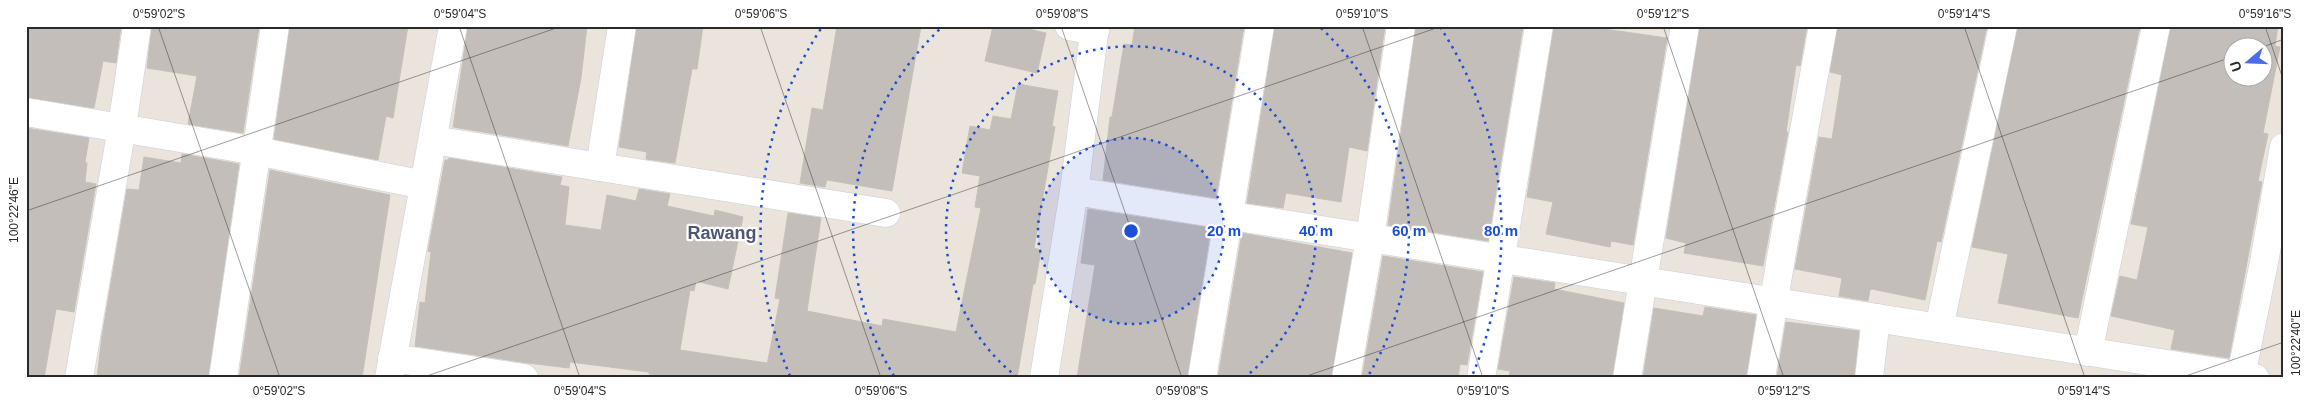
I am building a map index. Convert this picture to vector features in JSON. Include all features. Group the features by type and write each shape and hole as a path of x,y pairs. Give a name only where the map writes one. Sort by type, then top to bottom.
{"street":[{"path":"79,378 122,128 137,26"},
{"path":"223,378 274,26"},
{"path":"453,26 390,368 524,378"},
{"path":"600,167 622,26"},
{"path":"1202,378 1260,26"},
{"path":"1346,378 1370,238 1401,26"},
{"path":"1481,378 1539,26"},
{"path":"1627,378 1685,26"},
{"path":"1761,378 1824,26"},
{"path":"1939,328 2004,26"},
{"path":"2088,352 2156,26"},
{"path":"1044,378 1074,191 1086,28"},
{"path":"26,112 257,151 424,185"},
{"path":"433,140 886,213"},
{"path":"1074,191 2248,377 2265,257 2284,147"},
{"path":"1869,378 1876,318"}],"building":[{"path":"26,26 121,26 116,63 103,61 94,108 26,97"},
{"path":"152,26 259,26 243,133 188,124 197,76 147,68"},
{"path":"290,26 408,26 393,118 386,116 378,160 274,139"},
{"path":"468,26 587,26 581,78 568,146 453,127"},
{"path":"637,26 703,26 697,69 692,69 675,163 646,159 647,152 619,147"},
{"path":"837,26 921,26 892,191 827,180 825,187 800,183 812,108 823,110"},
{"path":"993,26 1015,26 1046,33 1037,73 985,61"},
{"path":"1135,26 1244,26 1216,198 1103,180 1110,117 1112,117 1124,44 1132,45"},
{"path":"1275,26 1385,26 1367,151 1349,147 1341,202 1286,193 1283,208 1247,203"},
{"path":"1416,26 1523,26 1488,241 1388,225"},
{"path":"1554,26 1583,26 1667,38 1633,245 1611,241 1610,247 1546,234 1553,202 1527,197"},
{"path":"1700,26 1807,26 1800,66 1796,65 1786,132 1788,132 1763,266 1684,253 1686,243 1666,238"},
{"path":"1838,26 1987,26 1941,242 1937,241 1925,300 1872,289 1870,290 1868,301 1839,296 1842,278 1795,269 1819,137 1832,139 1842,75 1830,72"},
{"path":"2018,26 2140,26 2078,318 1998,303 2008,254 1972,247"},
{"path":"2171,26 2278,26 2275,46 2280,47 2272,87 2272,38 2222,38 2222,88 2272,88 2263,133 2268,134 2258,181 2262,182 2229,358 2171,349 2175,330 2111,316 2120,276 2137,280 2148,227 2131,224"},
{"path":"1018,84 1058,91 1052,126 1055,127 1034,248 1041,250 1035,284 1033,284 1017,378 673,378 649,374 649,372 570,362 569,368 415,346 420,302 425,303 431,252 428,251 445,160 449,158 562,177 560,185 569,187 565,225 601,230 607,195 636,201 639,189 670,194 667,206 714,216 715,210 743,217 728,289 696,281 694,291 690,290 680,350 767,363 767,365 780,299 775,298 788,213 821,218 807,311 882,326 883,319 956,332 981,208 975,207 980,176 962,173 970,126 990,130 993,116 1011,119"},
{"path":"26,128 89,138 85,162 87,163 85,182 96,184 74,312 56,309 44,378 26,378"},
{"path":"182,154 239,164 208,378 97,378 102,336 127,189 139,190 144,157 181,163"},
{"path":"270,170 390,195 362,378 239,378"},
{"path":"1088,209 1211,228 1187,378 1077,378 1095,265 1081,263"},
{"path":"1242,233 1352,253 1331,378 1218,378"},
{"path":"1383,256 1483,272 1467,365 1460,364 1458,378 1362,378"},
{"path":"1514,277 1555,283 1554,289 1624,303 1612,378 1509,378 1510,371 1498,369"},
{"path":"1705,307 1756,315 1746,378 1643,378 1654,308 1703,316"},
{"path":"1786,322 1859,331 1854,378 1777,378"}],"district":[{"name":"Rawang","path":"722,233"}]}
